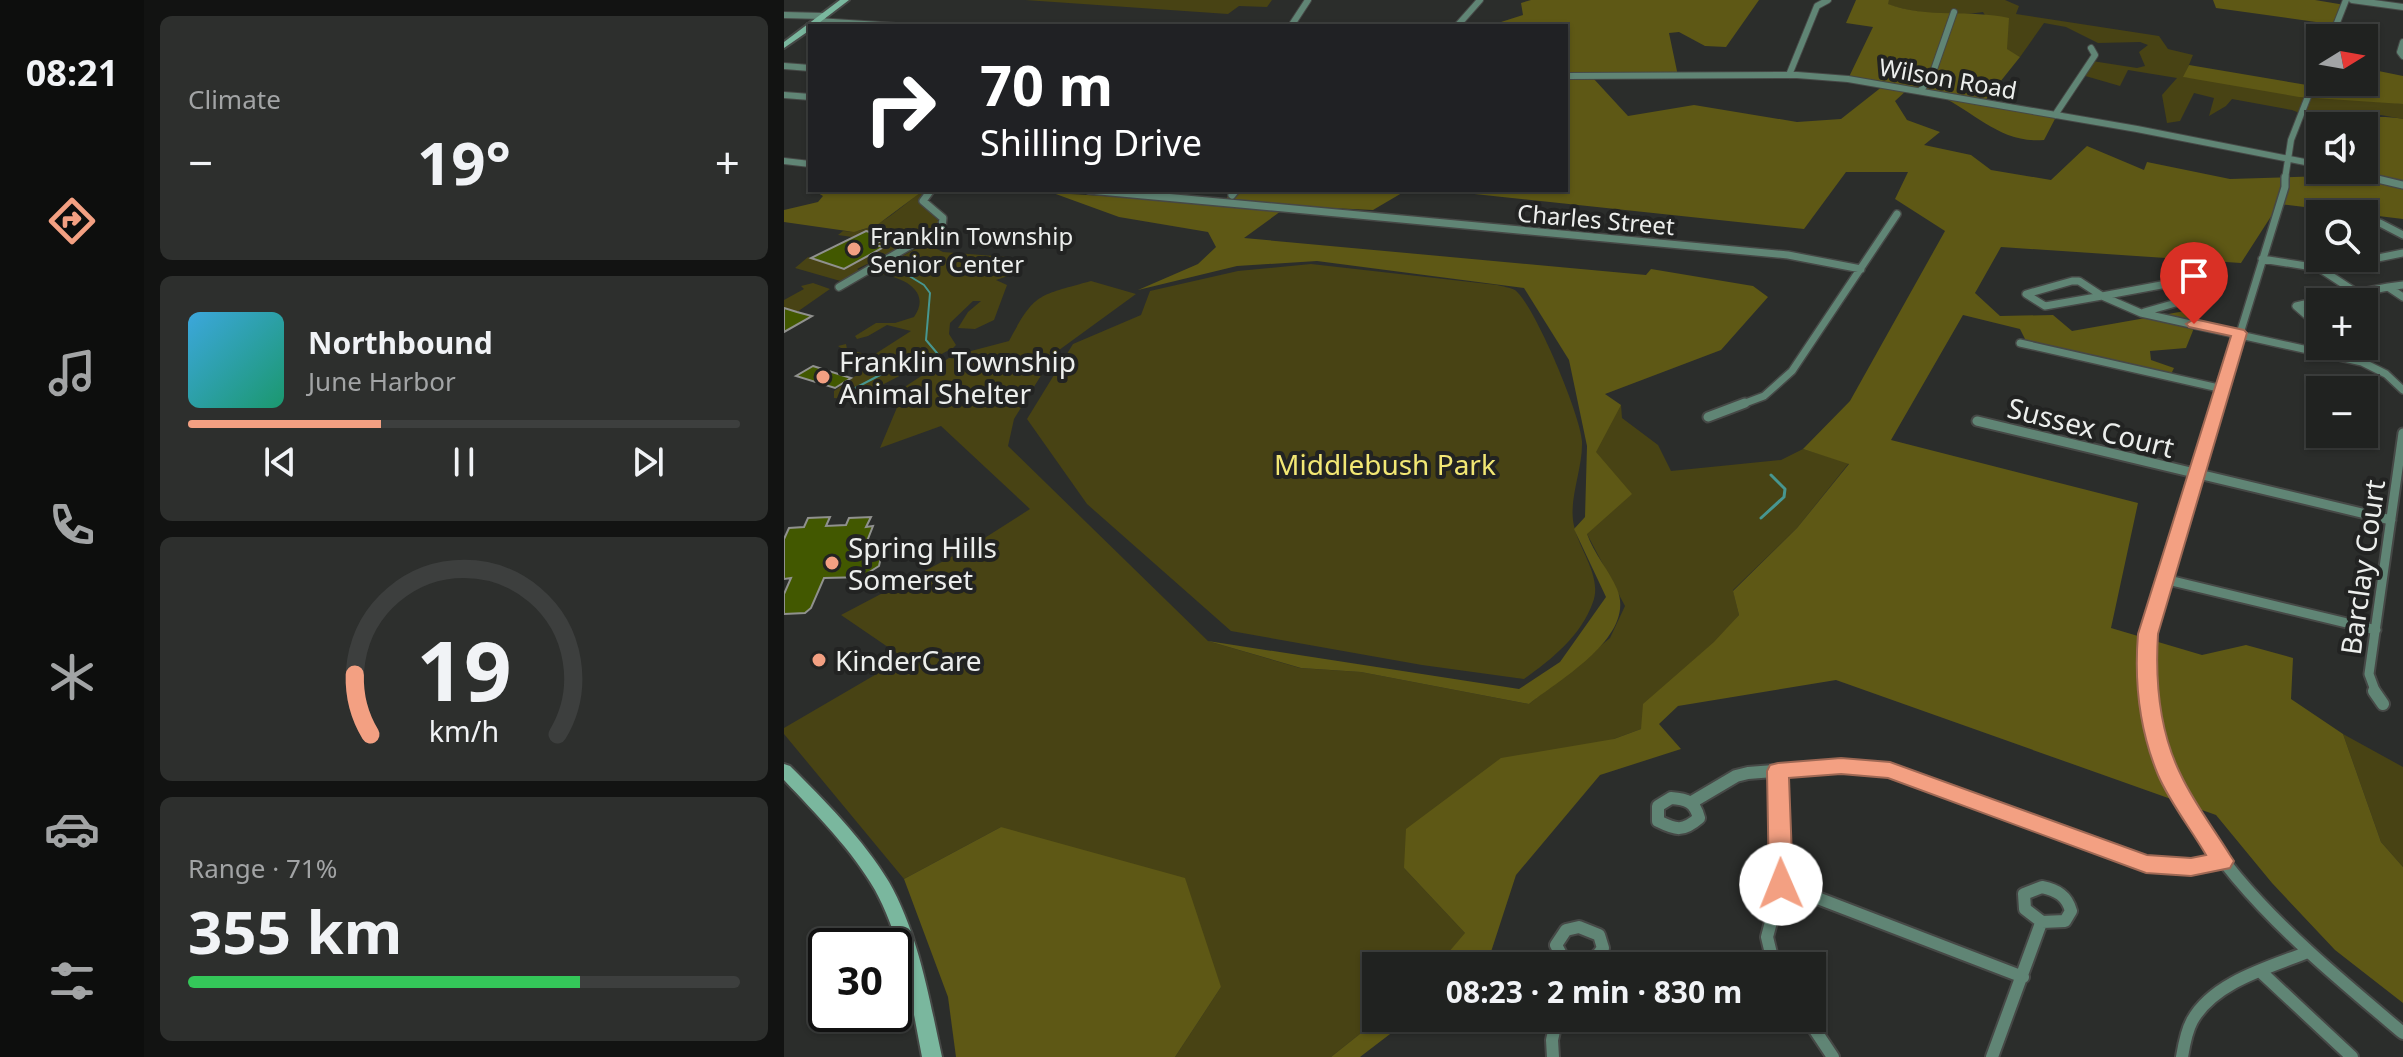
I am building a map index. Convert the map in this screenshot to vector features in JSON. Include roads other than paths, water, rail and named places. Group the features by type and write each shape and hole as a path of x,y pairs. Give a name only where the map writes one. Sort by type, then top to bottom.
{"street":[{"path":"815,22 845,0"},
{"path":"1292,24 1308,0"},
{"path":"1459,24 1480,0"},
{"path":"1789,75 1817,6 1828,0"},
{"path":"2337,24 2346,0"},
{"path":"2352,0 2403,7"},
{"path":"1920,91 1931,78 1954,12"},
{"path":"784,15 815,22 856,24"},
{"path":"784,46 808,27"},
{"path":"2403,42 2400,52 2403,56"},
{"path":"2055,115 2095,55 2091,48"},
{"path":"784,66 808,68"},
{"name":"Wilson Road","path":"1568,76 1789,75 1848,79 2306,162"},
{"path":"784,95 808,97"},
{"path":"2309,96 2285,158 2285,187 2148,634 2145,676 2148,706 2161,752 2178,794 2222,861 2261,908 2403,1033"},
{"path":"784,161 808,164"},
{"path":"2378,179 2403,185"},
{"path":"839,287 931,237 942,227 943,218 923,201 930,192"},
{"name":"Charles Street","path":"1111,192 1788,255 1861,269"},
{"path":"1708,417 1756,400 1792,371 1897,214"},
{"path":"2378,223 2403,235"},
{"path":"2378,257 2403,253"},
{"path":"2262,259 2306,266"},
{"path":"2325,272 2349,288"},
{"path":"2141,313 2196,300 2197,297 2180,284 2172,283 2102,296 2045,306 2026,294 2039,288 2079,281 2102,296 2125,308 2141,313 2362,362 2386,374 2403,390"},
{"path":"2378,289 2403,285"},
{"path":"2388,287 2403,297"},
{"path":"2306,304 2296,306 2306,315"},
{"path":"2020,343 2223,389"},
{"name":"Sussex Court","path":"1977,421 2391,520"},
{"name":"Barclay Court","path":"2383,704 2370,684 2403,433"},
{"path":"2164,579 2376,630"},
{"path":"1692,802 1736,776 1841,766 1890,770 2146,864 2191,867 2222,861"},
{"path":"784,770 860,857 881,886 897,921 932,1057"},
{"path":"1771,952 1767,937 1781,884 1778,771"},
{"path":"1781,884 2023,977"},
{"path":"1992,1057 2041,923"},
{"path":"2182,1057 2194,1017 2203,1006 2243,979 2308,952"},
{"path":"2260,971 2352,1057"},
{"path":"1553,1057 1554,1032"},
{"path":"1816,1032 1833,1057"}],"waterway":[{"path":"906,274 924,285 930,293 926,340 937,353"},
{"path":"840,396 901,364 938,354"},
{"path":"1761,518 1784,497 1785,489 1771,475"}],"place":[{"name":"Franklin Township Senior Center","path":"854,249"},
{"name":"Franklin Township Animal Shelter","path":"823,377"},
{"name":"Spring Hills Somerset","path":"832,563"},
{"name":"KinderCare","path":"819,660"}],"park label":[{"name":"Middlebush Park","path":"1385,464"}]}
